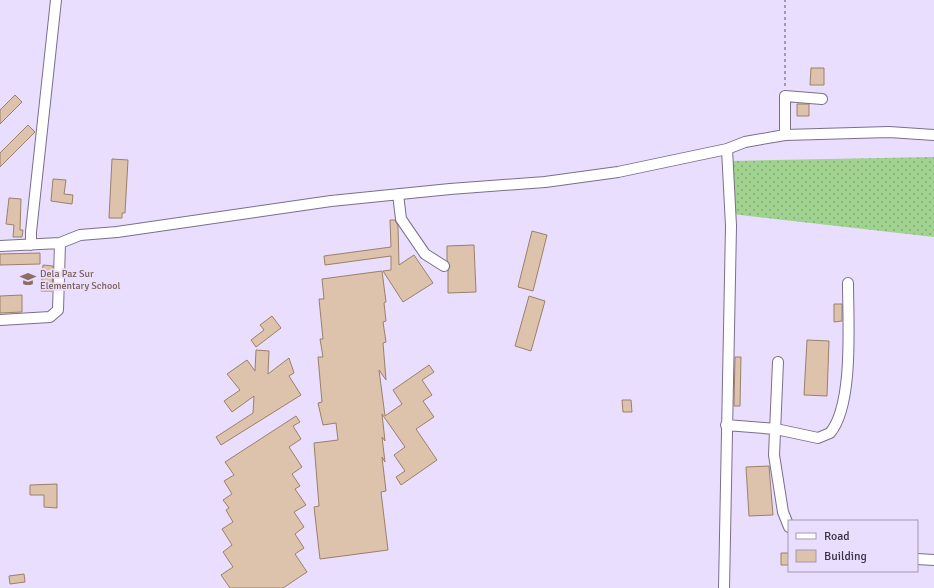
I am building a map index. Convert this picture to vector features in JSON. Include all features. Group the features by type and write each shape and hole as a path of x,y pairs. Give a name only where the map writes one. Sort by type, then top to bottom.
{"street":[{"path":"31,246 31,232 56,0"},
{"path":"785,135 785,96 822,99"},
{"path":"0,246 31,246 60,243 80,235 117,232 294,206 398,194 545,182 618,172 727,149 745,142 785,135 889,132 934,135"},
{"path":"724,588 731,226 727,149"},
{"path":"398,194 401,219 425,254 444,266"},
{"path":"0,320 50,317 55,314 58,310 60,243"},
{"path":"726,425 776,429 818,438 824,436 833,429 840,413 846,388 848,283"},
{"path":"778,362 774,455 778,488 783,512 788,524"},
{"path":"918,559 934,560"}],"path":[{"path":"785,0 785,96"}],"green space":[{"path":"934,157 934,237 732,214 730,161"}],"building":[{"path":"811,68 824,68 824,85 810,85"},
{"path":"15,95 22,102 0,124 0,110"},
{"path":"797,104 809,104 809,116 797,116"},
{"path":"28,125 35,132 0,167 0,153"},
{"path":"112,159 128,160 125,213 122,213 122,218 109,218"},
{"path":"53,179 66,180 64,194 73,195 72,204 51,201"},
{"path":"9,198 21,199 20,230 23,230 22,237 13,237 14,225 6,224"},
{"path":"390,220 395,220 398,226 399,265 414,255 433,283 403,302 383,271 391,270 391,256 325,265 324,256 391,247"},
{"path":"532,231 547,235 533,291 518,287"},
{"path":"474,245 476,292 448,293 448,271 450,266 447,260 447,246"},
{"path":"40,253 40,264 0,265 0,254"},
{"path":"43,265 53,266 52,291 41,291"},
{"path":"382,271 386,302 384,303 386,321 383,322 386,342 383,343 386,380 379,370 385,416 402,404 393,390 429,365 434,372 422,380 432,395 423,401 434,417 416,429 437,460 401,485 396,477 405,471 394,455 405,447 382,414 385,441 382,437 385,462 382,457 386,491 381,492 388,550 320,559 314,507 319,506 314,443 338,440 336,423 323,425 318,403 322,402 318,357 323,357 320,339 323,339 319,299 324,299 322,279"},
{"path":"22,295 22,312 0,313 0,296"},
{"path":"529,296 545,301 531,351 515,346"},
{"path":"834,304 842,304 842,321 834,322"},
{"path":"272,316 281,328 256,347 251,340 264,330 260,325"},
{"path":"807,340 829,341 827,396 804,395"},
{"path":"256,350 269,351 268,374 289,358 294,373 289,376 301,395 221,445 216,437 253,413 254,396 232,412 224,401 240,390 227,374 247,360 255,371"},
{"path":"735,357 741,357 740,406 734,406"},
{"path":"622,400 631,400 632,412 623,412"},
{"path":"296,416 300,422 293,426 301,439 289,447 302,467 292,474 300,486 295,489 306,505 294,512 304,527 295,534 304,548 295,554 307,572 283,588 230,588 221,575 233,567 223,552 232,545 222,529 233,522 226,510 229,508 223,500 232,494 224,481 234,475 225,462"},
{"path":"769,466 773,515 749,516 746,467"},
{"path":"57,484 57,508 44,507 44,495 30,495 30,485"},
{"path":"781,553 788,553 788,565 781,565"},
{"path":"24,574 25,582 10,584 9,576"}],"place":[{"name":"Dela Paz Sur Elementary School","path":"28,279"}]}
